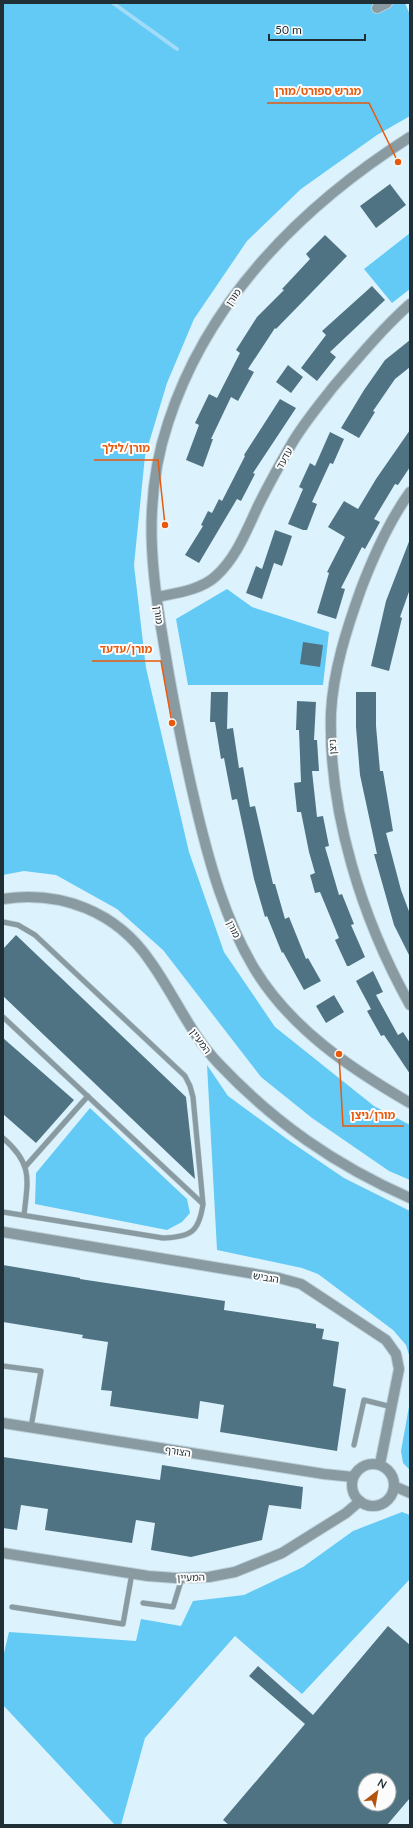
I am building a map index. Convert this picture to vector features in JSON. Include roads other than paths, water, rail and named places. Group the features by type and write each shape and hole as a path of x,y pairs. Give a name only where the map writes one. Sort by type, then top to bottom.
{"street":[{"path":"377,8 387,3"},
{"name":"מורן","path":"410,137 378,157 342,184 294,227 262,259 232,298 187,376 168,422 159,459 154,504 152,547 157,596 180,737 210,866 225,910 255,969 298,1023 328,1050 362,1074 410,1103"},
{"name":"עדעד","path":"157,596 184,591 201,585 215,577 227,565 237,549 292,443 321,403 358,357 410,304"},
{"name":"ניצן","path":"410,492 386,532 368,571 352,614 338,668 331,711 332,752 348,850 363,899 385,955 410,1005"},
{"name":"המעיין","path":"3,899 35,898 62,900 87,907 113,922 134,939 151,961 175,1004 193,1030 217,1062 245,1090 279,1121 315,1146 358,1173 410,1198"},
{"name":"הגביש","path":"3,1232 279,1278 301,1284 386,1340 396,1354 399,1369 380,1464"},
{"name":"הצורף","path":"3,1423 324,1474 353,1477"},
{"path":"367,1464 380,1464 391,1473 394,1479 394,1486 390,1498 378,1505 366,1504 360,1501 353,1490 353,1477 356,1472 367,1464"},
{"path":"394,1486 410,1493"},
{"name":"המעיין","path":"3,1553 132,1573 182,1578 209,1577 235,1572 258,1564 282,1553 346,1513 360,1501"}],"lane":[{"path":"3,922 18,925 35,935 185,1076 193,1097 203,1204 201,1219 193,1233 181,1238 163,1238 3,1212"},
{"path":"3,1017 203,1204"},
{"path":"25,1167 88,1096"},
{"path":"3,1138 14,1148 24,1161 28,1178 24,1215"},
{"path":"3,1366 41,1371 31,1427"},
{"path":"354,1445 364,1400 392,1407"},
{"path":"12,1607 123,1624 132,1573"},
{"path":"143,1603 173,1607 182,1578"}],"waterway":[{"path":"113,3 177,49"}],"place":[{"name":"מגרש ספורט/מורן","path":"398,162"},
{"name":"מורן/לילך","path":"165,525"},
{"name":"מורן/עדעד","path":"172,723"},
{"name":"מורן/ניצן","path":"339,1054"}]}
